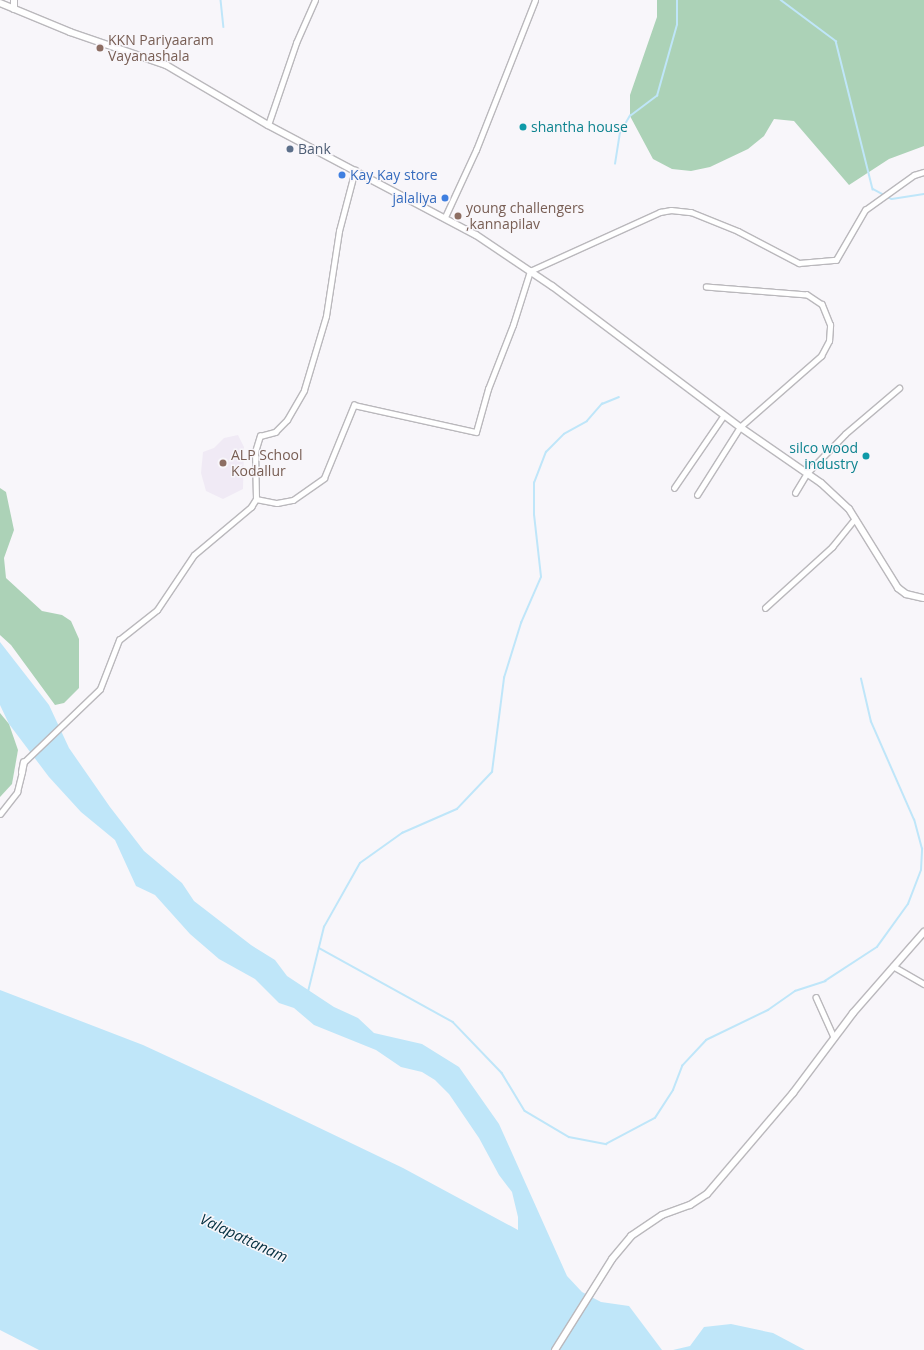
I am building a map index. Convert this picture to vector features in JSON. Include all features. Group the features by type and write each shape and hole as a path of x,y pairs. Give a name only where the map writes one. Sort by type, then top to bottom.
{"main road":[{"path":"14,0 14,9"},
{"path":"0,3 70,32 166,65 268,125 445,217 530,271 740,427 807,473 844,502 898,588 906,594 924,598"},
{"path":"22,772 24,762"},
{"path":"555,1350 612,1259 643,1226 662,1215 702,1200 793,1093 834,1037 893,966 924,932"}],"street":[{"path":"268,125 296,43 315,0"},
{"path":"445,217 476,150 535,0"},
{"path":"24,762 64,726 100,689 119,640 156,610 194,555 221,530 251,507 256,499 255,452 260,436 275,432 287,420 304,390 326,316 339,231 355,170"},
{"path":"256,499 277,503 293,500 324,478 354,405 476,432 488,389 513,326 530,271 660,212 671,210 691,212 738,231 800,263 836,260 865,210 914,175 924,172"},
{"path":"697,495 740,427 821,356 829,341 830,325 822,304 807,295 706,287"},
{"path":"795,494 807,473 845,434 899,388"},
{"path":"674,488 724,415"},
{"path":"766,608 832,547 855,519"},
{"path":"0,814 17,792 22,772"},
{"path":"893,966 924,984"},
{"path":"816,997 834,1037"}],"shaded area":[{"name":"ALP School Kodallur","path":"238,435 244,447 243,489 223,499 206,491 201,473 203,452 214,448 224,438"}],"green space":[{"path":"657,0 924,0 924,146 889,159 849,185 794,121 774,119 764,136 748,149 710,167 691,171 672,169 653,159 630,116 630,95 657,17"},
{"path":"0,488 6,492 14,530 4,558 6,578 42,611 62,615 71,621 79,639 79,688 64,703 55,705 11,645 0,635"},
{"path":"0,713 9,724 18,750 12,784 0,797"}],"water":[{"name":"Valapattanam","path":"0,642 49,705 69,748 110,807 144,851 182,883 194,901 251,945 275,960 287,976 334,1007 358,1018 374,1033 422,1044 459,1067 499,1124 567,1276 582,1292 601,1302 629,1306 662,1350 39,1350 0,1330 0,990 143,1045 236,1088 403,1168 518,1230 518,1217 512,1192 499,1175 479,1138 449,1094 435,1080 422,1072 401,1067 376,1050 314,1025 294,1008 279,1003 255,979 219,959 190,934 155,895 136,886 115,840 81,812 49,777 9,724 0,705"},
{"path":"731,1324 773,1333 805,1350 673,1350 690,1346 704,1327"}],"waterway":[{"path":"221,0 224,27"},
{"path":"615,164 620,133 630,116 657,96 677,25 677,0"},
{"path":"781,0 836,41 873,189 892,199 924,194"},
{"path":"308,992 324,927 360,863 402,833 457,809 492,772 504,678 521,623 541,577 534,515 534,483 546,452 564,434 587,421 602,404 619,397"},
{"path":"319,948 453,1022 502,1073 525,1111 569,1137 606,1144 655,1118 673,1090 682,1066 706,1040 768,1010 795,991 825,981 877,947 908,904 921,870 922,849 914,820 871,722 861,679"}],"place":[{"name":"KKN Pariyaaram Vayanashala","path":"100,48"},
{"name":"shantha house","path":"523,127"},
{"name":"Bank","path":"290,149"},
{"name":"Kay Kay store","path":"342,175"},
{"name":"jalaliya","path":"445,198"},
{"name":"young challengers ,kannapilav","path":"458,216"},
{"name":"silco wood industry","path":"866,456"},
{"name":"ALP School Kodallur","path":"223,463"}]}
